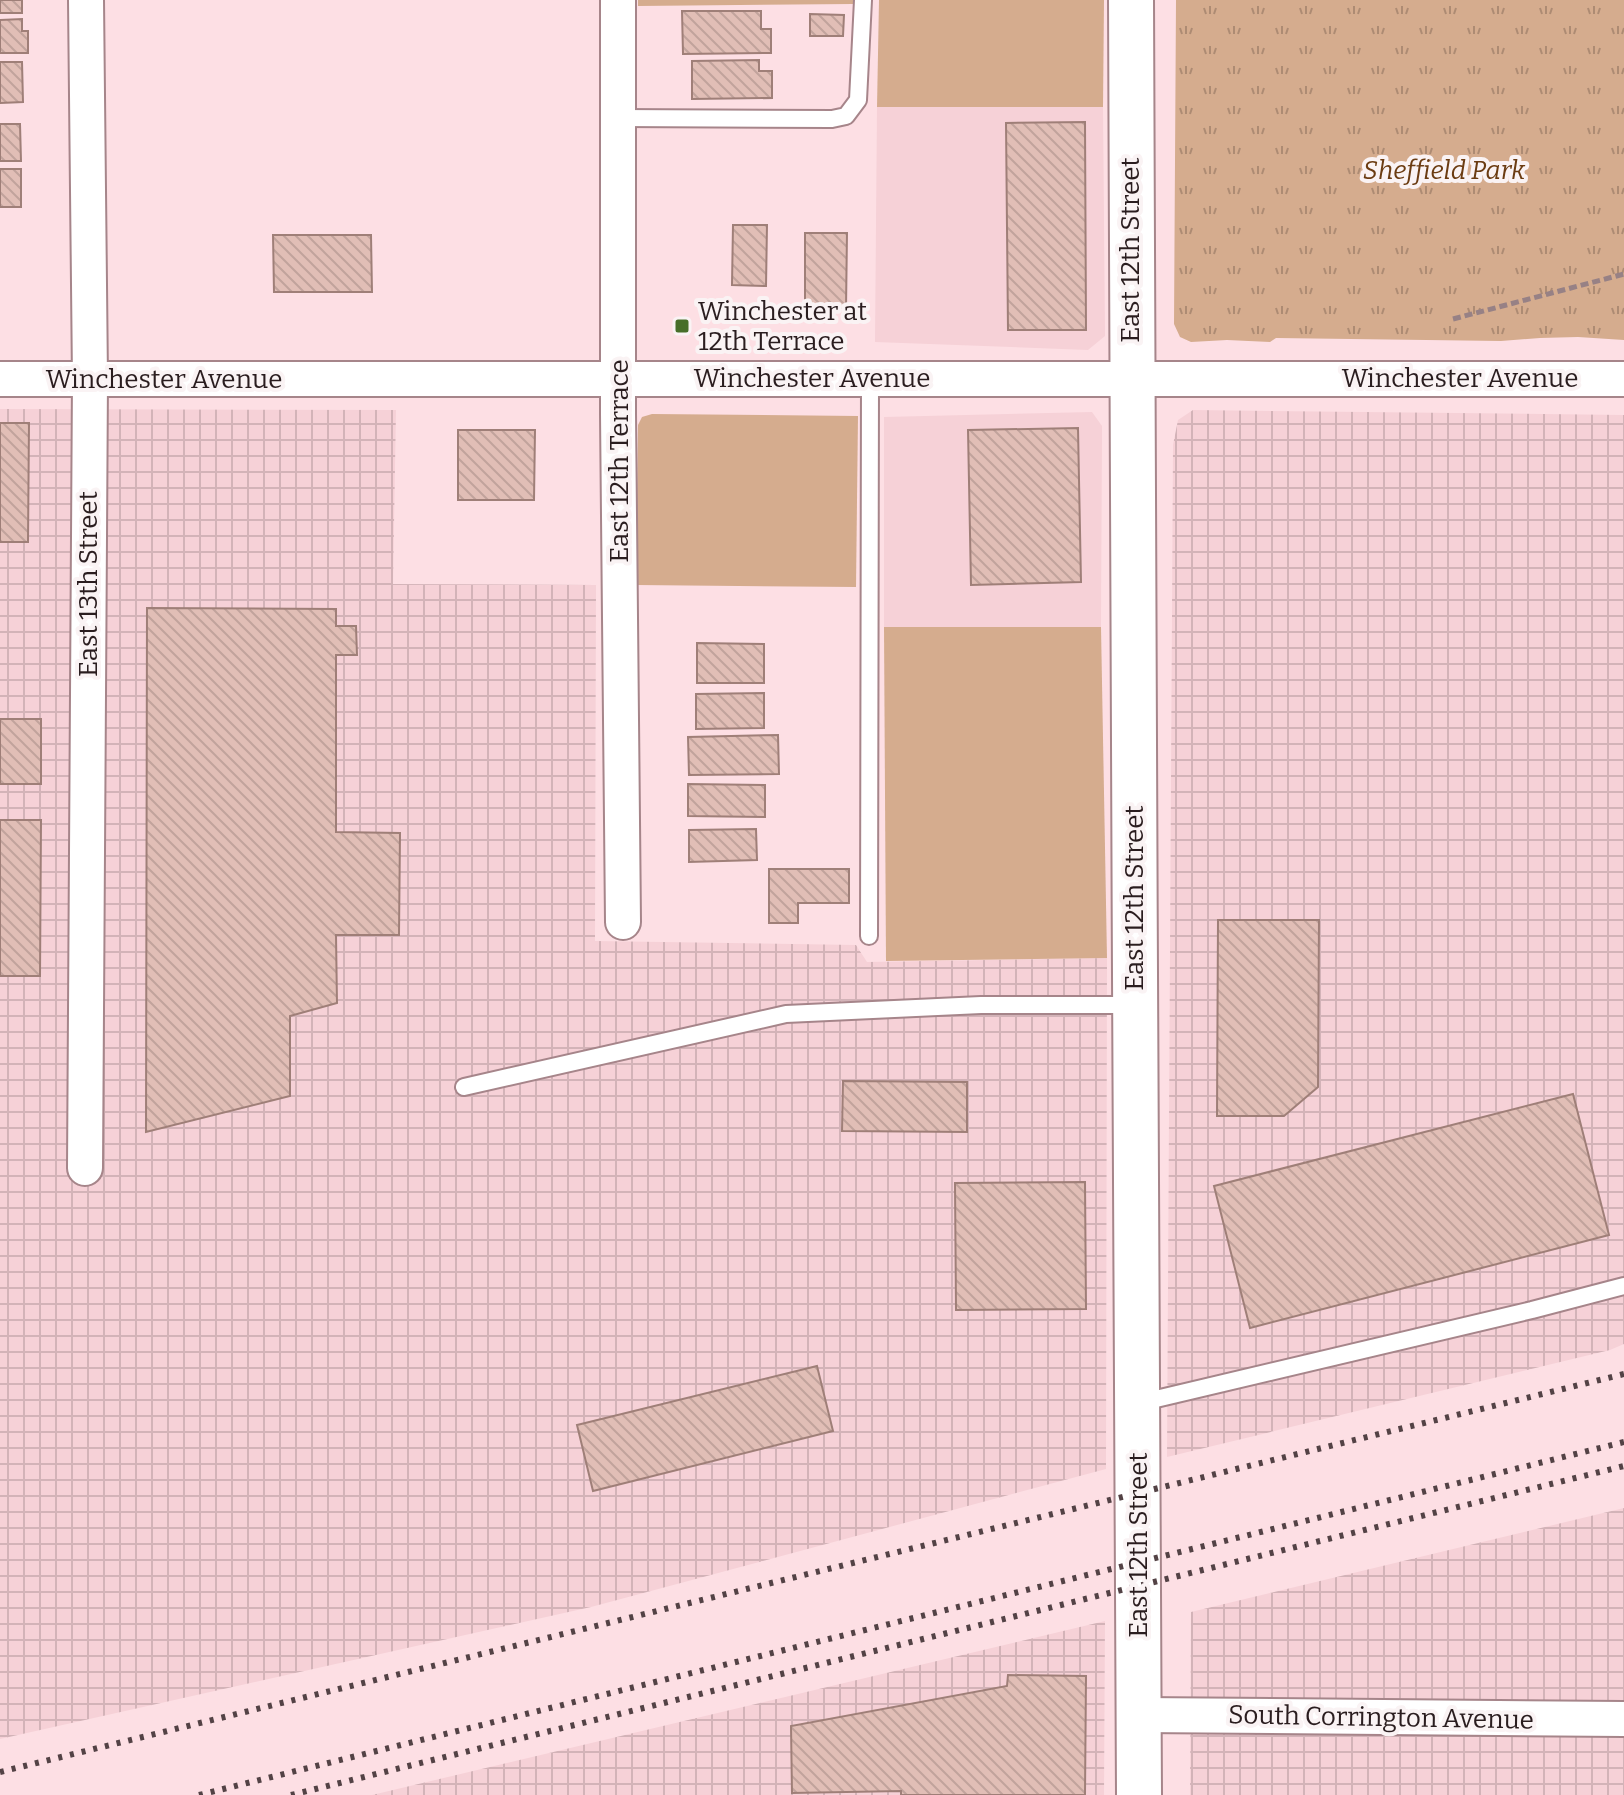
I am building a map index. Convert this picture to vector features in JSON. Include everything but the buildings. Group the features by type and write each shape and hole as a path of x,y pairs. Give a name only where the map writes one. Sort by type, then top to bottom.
{"street":[{"name":"East 13th Street","path":"85,1168 90,379 86,0"},
{"name":"East 12th Terrace","path":"618,0 623,922"},
{"name":"East 12th Street","path":"1131,0 1130,378 1139,1795"},
{"name":"Winchester Avenue","path":"0,379 1624,379"},
{"name":"South Corrington Avenue","path":"1139,1715 1624,1719"}],"lane":[{"path":"618,118 832,119 846,116 858,100 863,0"},
{"path":"869,936 870,379"},
{"path":"464,1087 786,1014 981,1005 1135,1005"},
{"path":"1137,1404 1624,1286"}],"path":[{"path":"1453,319 1624,274"}],"shaded area":[{"path":"877,107 1103,107 1105,336 1088,350 875,342"},
{"path":"0,409 396,410 393,584 596,585 595,941 856,945 867,962 1107,958 1106,1469 591,1607 0,1739"},
{"path":"1193,410 1624,415 1624,1344 1610,1350 1167,1457 1173,445 1178,420"},
{"path":"1092,412 1102,426 1101,627 884,627 884,417"},
{"path":"1624,1508 1624,1795 1190,1795 1191,1612"},
{"path":"1105,1621 1104,1795 372,1795"}],"green space":[{"path":"638,0 853,0 853,4 638,6"},
{"path":"879,0 1104,0 1103,107 877,107"},
{"name":"Sheffield Park","path":"1176,0 1624,0 1624,340 1578,337 1501,341 1276,338 1270,342 1191,342 1180,337 1174,324"},
{"path":"652,414 858,416 856,587 636,585 638,425 642,417"},
{"path":"884,627 1101,627 1107,958 886,961"}],"railway":[{"path":"0,1772 1624,1374"},
{"path":"199,1795 1624,1442"},
{"path":"291,1795 1624,1466"}],"place":[{"name":"Winchester at 12th Terrace","path":"682,326"}]}
